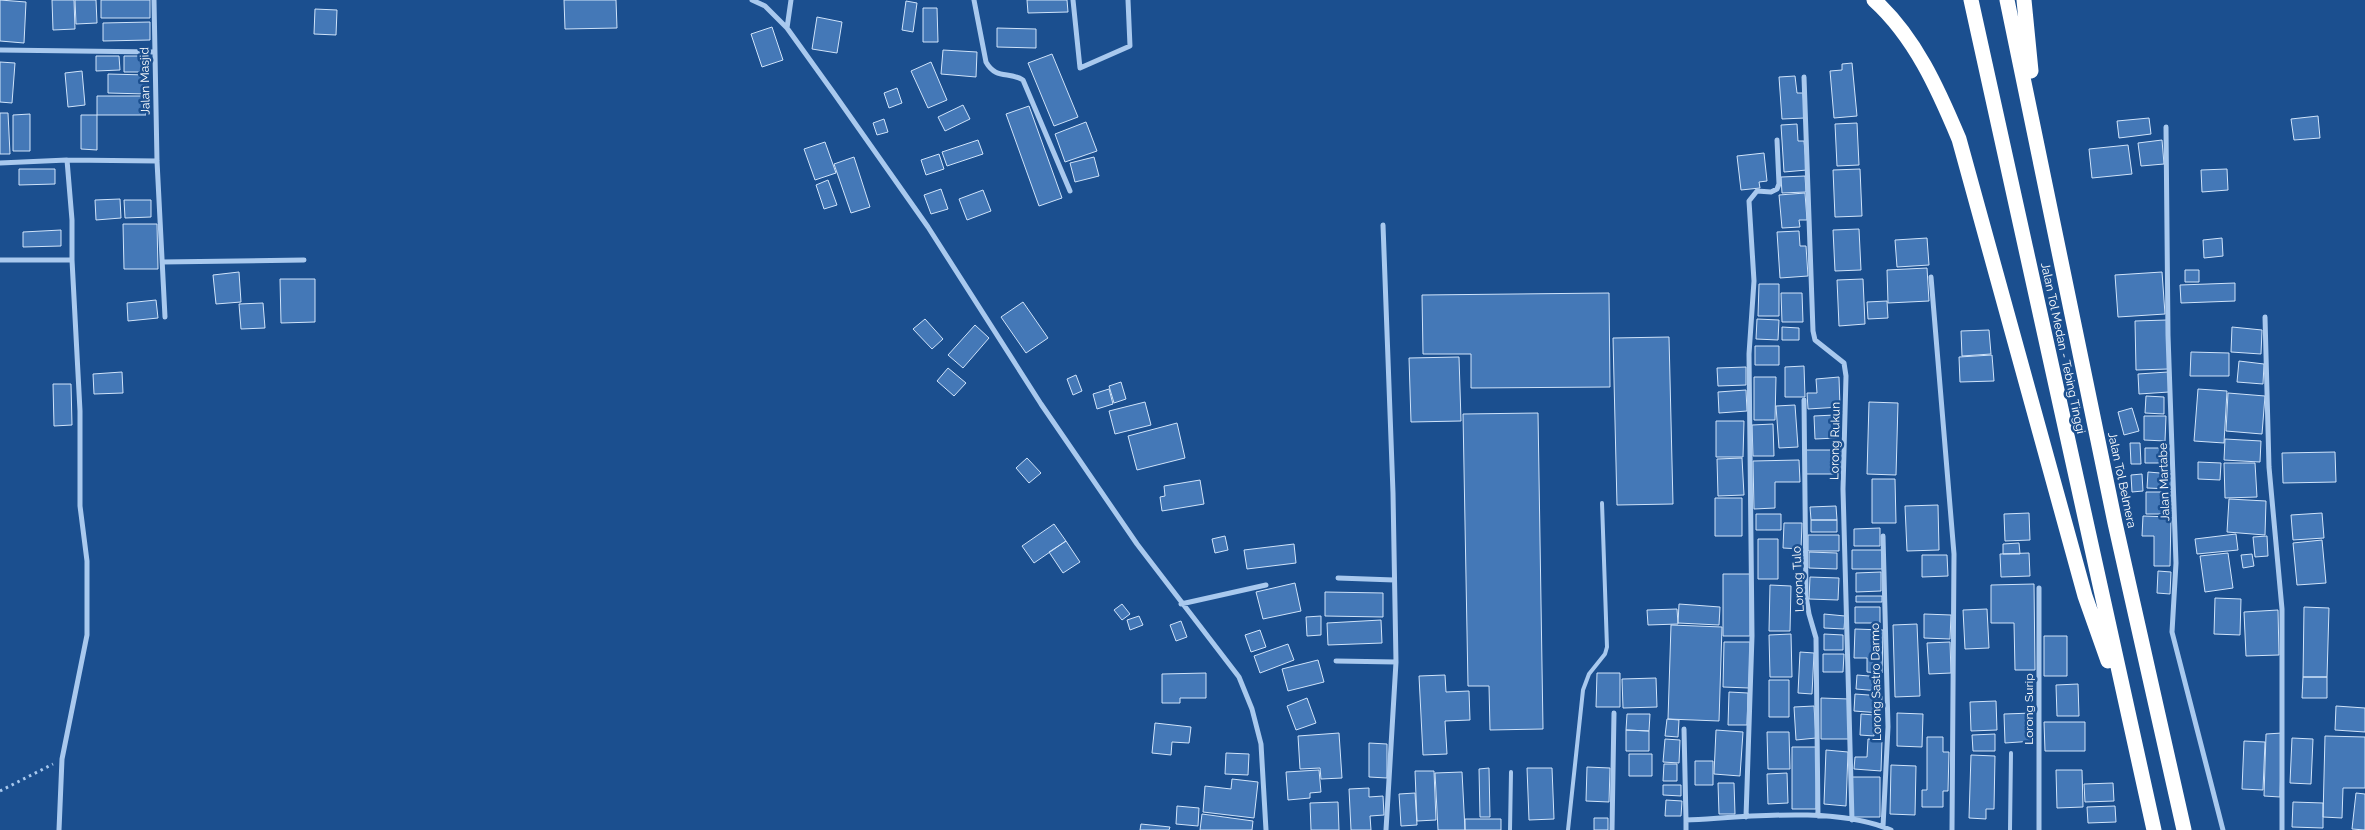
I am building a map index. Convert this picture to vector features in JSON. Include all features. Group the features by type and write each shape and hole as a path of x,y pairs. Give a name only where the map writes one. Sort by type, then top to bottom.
{"highway":[{"path":"1874,0 1894,20 1924,64 1942,98 1959,139 2085,596 2125,702 2154,830"},
{"name":"Jalan Tol Medan - Tebing Tinggi","path":"1971,0 2125,702"},
{"path":"2007,0 2037,135"},
{"path":"2024,0 2037,135"},
{"name":"Jalan Tol Belmera","path":"2037,135 2115,523 2184,830"}],"street":[{"name":"Jalan Masjid","path":"154,0 157,161 165,317"},
{"path":"752,0 765,6 787,28 928,227 1041,404 1181,604 1238,677 1252,709 1260,744 1266,830"},
{"path":"787,28 790,0"},
{"path":"974,0 986,62 997,73 1019,77 1023,80 1070,191"},
{"path":"1073,0 1080,68 1130,46 1128,0"},
{"path":"0,50 155,52"},
{"name":"Lorong Rukun","path":"1804,77 1814,340 1844,363 1846,376 1843,489 1852,820"},
{"name":"Jalan Martabe","path":"2166,127 2168,336 2176,563 2172,632 2223,830"},
{"path":"1746,817 1752,636 1749,354 1754,281 1749,201 1757,191 1772,192 1777,189 1779,184 1777,140"},
{"path":"0,163 67,160 157,161"},
{"path":"59,830 62,758 87,635 87,561 80,506 80,411 72,260 72,220 67,160"},
{"path":"1383,225 1396,662 1386,830"},
{"path":"0,260 72,260"},
{"path":"162,262 304,260"},
{"path":"1931,277 1954,554 1952,830"},
{"path":"2265,317 2268,449 2282,609 2282,830"},
{"name":"Lorong Tulo","path":"1804,400 1806,596 1816,638 1818,816"},
{"name":"Lorong Sastro Darmo","path":"1882,826 1888,728 1883,536"},
{"path":"1338,578 1394,580"},
{"path":"1181,604 1266,585"},
{"name":"Lorong Surip","path":"2039,588 2039,830"},
{"path":"1336,661 1396,662"},
{"path":"1612,830 1614,713"},
{"path":"1684,729 1686,830"},
{"path":"1686,820 1818,816 1852,820 1882,826 1890,830"}],"lane":[{"path":"1568,830 1583,690 1589,674 1601,660 1607,647 1602,503"},
{"path":"2010,753 2010,830"},
{"path":"1510,830 1512,772"}],"path":[{"path":"0,791 62,758"}],"building":[{"path":"0,0 26,2 24,43 0,41"},
{"path":"52,0 74,0 75,29 53,30"},
{"path":"75,0 96,0 97,23 76,24"},
{"path":"101,0 150,0 150,18 101,18"},
{"path":"564,0 616,0 617,28 565,29"},
{"path":"1027,0 1067,0 1068,12 1028,13"},
{"path":"906,1 917,3 913,32 902,30"},
{"path":"923,8 937,8 938,42 923,42"},
{"path":"315,9 337,10 336,35 314,34"},
{"path":"817,17 842,22 837,53 812,49"},
{"path":"150,22 150,40 103,41 103,23"},
{"path":"772,27 783,60 762,67 751,34"},
{"path":"997,28 1036,29 1036,48 997,47"},
{"path":"943,50 977,52 976,77 941,74"},
{"path":"1052,54 1078,117 1054,126 1028,63"},
{"path":"96,56 119,56 120,70 96,71"},
{"path":"124,56 149,56 149,72 124,72"},
{"path":"0,62 15,63 12,103 0,102"},
{"path":"931,62 947,100 928,108 911,71"},
{"path":"1852,63 1857,116 1834,118 1830,71 1842,70 1842,64"},
{"path":"82,71 85,105 68,107 65,73"},
{"path":"108,74 147,75 147,94 108,93"},
{"path":"1795,76 1797,93 1803,93 1805,118 1782,119 1779,77"},
{"path":"897,88 902,103 889,108 884,93"},
{"path":"97,96 145,96 146,115 97,115"},
{"path":"963,105 970,119 945,131 938,117"},
{"path":"1029,106 1062,198 1039,206 1006,114"},
{"path":"0,113 8,113 10,154 0,154"},
{"path":"30,114 30,151 13,151 13,115"},
{"path":"81,115 97,115 97,150 81,149"},
{"path":"2318,116 2320,138 2294,140 2291,119"},
{"path":"2149,118 2151,134 2119,138 2117,121"},
{"path":"884,119 888,132 877,135 873,123"},
{"path":"1086,122 1097,151 1065,162 1055,134"},
{"path":"1857,123 1859,165 1837,166 1835,124"},
{"path":"1797,124 1798,141 1804,141 1807,170 1784,172 1781,125"},
{"path":"978,140 983,154 947,166 942,152"},
{"path":"2162,140 2164,164 2141,166 2138,143"},
{"path":"825,142 836,173 815,180 804,149"},
{"path":"2128,145 2132,174 2092,178 2089,149"},
{"path":"1764,153 1767,181 1759,182 1760,188 1741,190 1737,156"},
{"path":"939,154 944,169 926,175 921,160"},
{"path":"854,157 870,207 851,213 834,164"},
{"path":"1094,157 1099,176 1075,182 1070,163"},
{"path":"19,169 55,169 55,184 19,185"},
{"path":"1860,169 1862,216 1835,217 1833,170"},
{"path":"2227,169 2228,190 2202,192 2201,170"},
{"path":"1805,176 1806,192 1782,193 1781,177"},
{"path":"828,180 837,205 824,209 816,185"},
{"path":"941,189 948,209 931,214 924,195"},
{"path":"983,190 991,211 967,220 959,199"},
{"path":"1805,193 1807,220 1799,220 1800,227 1782,228 1779,195"},
{"path":"120,199 121,218 96,220 95,200"},
{"path":"124,200 151,200 151,217 125,218"},
{"path":"123,224 157,224 158,269 124,269"},
{"path":"1859,229 1861,270 1835,271 1833,230"},
{"path":"61,230 61,246 23,247 23,232"},
{"path":"1799,231 1800,246 1806,246 1808,276 1780,278 1777,232"},
{"path":"1927,238 1929,265 1897,267 1895,240"},
{"path":"2222,238 2223,256 2204,258 2203,240"},
{"path":"1927,268 1929,301 1888,303 1887,270"},
{"path":"2185,270 2199,270 2199,282 2185,282"},
{"path":"239,272 241,302 216,304 213,275"},
{"path":"2162,272 2165,314 2118,317 2115,275"},
{"path":"280,279 315,279 315,322 281,323"},
{"path":"1863,279 1865,324 1839,326 1837,280"},
{"path":"2235,283 2235,301 2181,303 2180,285"},
{"path":"1759,284 1779,284 1779,316 1758,316"},
{"path":"1609,293 1610,387 1471,388 1471,354 1423,354 1422,295"},
{"path":"1781,293 1802,293 1803,322 1782,322"},
{"path":"156,300 158,318 128,321 127,303"},
{"path":"1887,301 1888,318 1868,319 1867,302"},
{"path":"1023,302 1048,338 1026,353 1001,317"},
{"path":"263,303 265,328 241,329 239,304"},
{"path":"925,319 943,339 932,349 913,329"},
{"path":"1757,319 1779,320 1778,340 1756,339"},
{"path":"2167,320 2168,369 2136,370 2135,321"},
{"path":"975,325 989,338 963,368 948,355"},
{"path":"1782,327 1799,328 1799,340 1782,340"},
{"path":"2232,327 2262,330 2261,354 2231,352"},
{"path":"1989,330 1991,354 1962,356 1961,331"},
{"path":"1669,337 1673,504 1617,505 1613,338"},
{"path":"1755,346 1779,346 1779,365 1755,365"},
{"path":"2191,352 2229,353 2229,376 2190,376"},
{"path":"1992,355 1994,381 1960,382 1959,357"},
{"path":"1459,357 1461,421 1411,422 1409,358"},
{"path":"2239,361 2264,364 2263,384 2237,382"},
{"path":"1804,366 1805,397 1785,397 1785,367"},
{"path":"1746,367 1746,385 1718,386 1717,368"},
{"path":"948,368 966,383 954,396 937,381"},
{"path":"122,372 123,393 94,394 93,374"},
{"path":"2168,372 2169,392 2139,394 2138,374"},
{"path":"1076,375 1082,391 1073,395 1067,379"},
{"path":"1754,377 1776,377 1775,420 1754,420"},
{"path":"1839,377 1840,407 1808,409 1807,393 1817,393 1816,379"},
{"path":"1121,382 1126,399 1114,403 1109,386"},
{"path":"53,384 71,384 72,425 54,426"},
{"path":"1109,389 1113,404 1097,409 1093,394"},
{"path":"2198,389 2227,391 2224,443 2194,441"},
{"path":"1746,390 1747,411 1719,413 1718,392"},
{"path":"2228,393 2265,396 2262,434 2226,431"},
{"path":"2146,396 2164,397 2164,414 2145,413"},
{"path":"1145,402 1151,425 1115,434 1109,411"},
{"path":"1869,402 1898,403 1896,475 1867,474"},
{"path":"1795,405 1798,447 1779,448 1776,406"},
{"path":"2132,408 2139,431 2124,435 2118,412"},
{"path":"1538,413 1543,729 1490,730 1489,686 1468,686 1463,414"},
{"path":"1835,415 1837,438 1815,439 1814,416"},
{"path":"2144,416 2166,416 2165,441 2144,440"},
{"path":"1716,421 1744,421 1743,457 1716,457"},
{"path":"1177,423 1185,458 1137,470 1128,436"},
{"path":"1773,424 1774,456 1753,456 1752,425"},
{"path":"2225,439 2261,441 2260,462 2224,460"},
{"path":"2130,443 2140,443 2141,464 2131,464"},
{"path":"2145,448 2166,448 2166,463 2145,463"},
{"path":"1805,450 1840,450 1840,474 1805,474"},
{"path":"2335,452 2336,482 2283,483 2282,453"},
{"path":"1027,458 1041,473 1029,483 1016,468"},
{"path":"1742,458 1744,495 1718,496 1717,459"},
{"path":"1799,460 1800,482 1775,482 1775,508 1754,509 1753,461"},
{"path":"2198,462 2221,463 2220,480 2198,479"},
{"path":"2224,463 2255,463 2257,497 2225,498"},
{"path":"2148,472 2172,474 2171,489 2147,488"},
{"path":"2142,474 2143,491 2132,492 2131,475"},
{"path":"1872,479 1895,479 1896,523 1872,523"},
{"path":"1200,480 1204,504 1162,511 1160,497 1165,496 1164,486"},
{"path":"2146,492 2171,492 2171,514 2146,514"},
{"path":"1715,498 1742,498 1742,536 1715,536"},
{"path":"2229,499 2266,501 2265,535 2227,532"},
{"path":"1938,505 1939,550 1907,551 1905,506"},
{"path":"1836,506 1837,520 1811,520 1810,507"},
{"path":"2029,513 2030,540 2005,541 2004,514"},
{"path":"2322,513 2324,538 2293,540 2291,515"},
{"path":"1756,514 1781,514 1781,530 1756,530"},
{"path":"2143,516 2171,517 2170,566 2154,566 2154,536 2142,536"},
{"path":"1811,520 1837,520 1837,532 1811,532"},
{"path":"1784,523 1802,523 1801,549 1783,548"},
{"path":"1054,524 1066,541 1034,563 1022,546"},
{"path":"1880,528 1880,546 1854,546 1854,529"},
{"path":"2236,534 2238,550 2197,554 2195,539"},
{"path":"1808,535 1839,535 1839,551 1808,551"},
{"path":"1225,536 1228,550 1215,553 1212,539"},
{"path":"2267,536 2268,556 2255,557 2253,537"},
{"path":"1758,539 1778,539 1778,579 1758,579"},
{"path":"2322,540 2326,583 2297,585 2293,543"},
{"path":"1066,541 1080,562 1063,573 1049,552"},
{"path":"2019,543 2020,554 2003,554 2003,544"},
{"path":"1294,544 1296,563 1247,569 1244,550"},
{"path":"1852,550 1882,550 1882,569 1852,569"},
{"path":"1809,552 1837,553 1837,569 1809,568"},
{"path":"2029,553 2030,576 2001,577 2000,554"},
{"path":"2228,553 2233,588 2205,592 2200,556"},
{"path":"2252,554 2254,566 2243,568 2241,555"},
{"path":"1922,555 1947,555 1948,576 1922,577"},
{"path":"2158,571 2171,572 2170,594 2157,593"},
{"path":"1881,572 1881,591 1856,592 1856,573"},
{"path":"1723,574 1750,574 1750,636 1723,636"},
{"path":"1810,577 1839,578 1838,600 1809,599"},
{"path":"1295,583 1301,611 1263,619 1256,592"},
{"path":"2034,584 2035,670 2015,670 2014,623 1991,623 1991,585"},
{"path":"1770,585 1791,586 1790,631 1769,631"},
{"path":"1325,592 1383,593 1383,617 1325,616"},
{"path":"1856,596 1882,596 1882,602 1856,602"},
{"path":"2215,598 2241,599 2240,635 2214,634"},
{"path":"1122,604 1130,614 1122,620 1114,610"},
{"path":"1679,604 1720,607 1719,625 1678,623"},
{"path":"1855,607 1880,607 1880,623 1855,623"},
{"path":"2304,607 2329,608 2327,677 2303,677"},
{"path":"1677,609 1678,624 1648,625 1647,610"},
{"path":"1987,609 1989,648 1965,649 1963,610"},
{"path":"2278,610 2279,655 2246,656 2244,612"},
{"path":"1824,614 1845,616 1844,629 1824,628"},
{"path":"1924,614 1951,615 1950,639 1924,638"},
{"path":"1139,616 1143,625 1130,630 1127,620"},
{"path":"1321,616 1321,635 1307,636 1306,617"},
{"path":"1381,620 1382,643 1328,645 1327,623"},
{"path":"1181,621 1187,637 1176,641 1170,625"},
{"path":"1917,624 1920,696 1895,697 1893,625"},
{"path":"1671,625 1722,627 1719,721 1668,719"},
{"path":"1855,629 1883,630 1882,673 1867,672 1867,658 1854,658"},
{"path":"1260,630 1266,647 1251,652 1245,635"},
{"path":"1791,634 1792,677 1770,677 1769,635"},
{"path":"1824,634 1843,635 1843,650 1824,650"},
{"path":"2044,636 2067,636 2067,676 2044,676"},
{"path":"1724,642 1750,642 1749,688 1723,687"},
{"path":"1950,642 1951,673 1929,674 1927,643"},
{"path":"1288,644 1294,660 1260,673 1254,656"},
{"path":"1800,652 1814,653 1812,694 1798,693"},
{"path":"1823,654 1844,654 1843,672 1823,672"},
{"path":"1318,660 1324,682 1288,691 1282,669"},
{"path":"1206,673 1206,698 1180,698 1180,703 1162,703 1162,674"},
{"path":"1597,673 1620,673 1620,707 1596,707"},
{"path":"1445,675 1446,692 1469,691 1470,720 1445,721 1447,754 1423,755 1419,676"},
{"path":"1857,675 1881,677 1880,691 1856,689"},
{"path":"2303,677 2327,677 2327,698 2302,698"},
{"path":"1656,678 1657,707 1623,708 1622,679"},
{"path":"1769,680 1789,680 1789,717 1769,717"},
{"path":"2078,684 2079,716 2057,716 2056,685"},
{"path":"1729,692 1748,693 1747,725 1728,725"},
{"path":"1855,694 1882,696 1881,713 1854,711"},
{"path":"1307,698 1316,723 1296,730 1287,706"},
{"path":"1821,698 1849,699 1849,739 1821,739"},
{"path":"1996,701 1997,730 1971,731 1970,702"},
{"path":"1814,706 1816,738 1796,740 1794,707"},
{"path":"2336,706 2365,708 2365,732 2335,730"},
{"path":"1897,713 1923,714 1922,747 1897,746"},
{"path":"2033,713 2034,741 2005,743 2004,714"},
{"path":"1627,714 1650,714 1649,731 1626,730"},
{"path":"1861,714 1875,715 1874,736 1860,735"},
{"path":"1667,719 1679,720 1678,737 1665,736"},
{"path":"2044,722 2085,722 2085,751 2045,751"},
{"path":"1155,723 1191,727 1189,743 1172,742 1171,755 1152,753"},
{"path":"1626,730 1649,731 1649,751 1626,751"},
{"path":"1716,730 1743,732 1740,776 1714,774"},
{"path":"1767,732 1789,732 1790,769 1768,769"},
{"path":"1339,733 1342,778 1321,779 1320,768 1300,769 1298,736"},
{"path":"2282,733 2280,797 2264,796 2266,734"},
{"path":"1995,734 1995,751 1973,751 1972,735"},
{"path":"2325,736 2365,737 2365,788 2343,788 2342,818 2323,817"},
{"path":"1927,737 1943,737 1943,752 1949,752 1948,791 1943,791 1943,807 1922,807 1922,790 1927,790"},
{"path":"2292,738 2313,739 2311,784 2290,783"},
{"path":"1665,739 1680,740 1679,763 1663,762"},
{"path":"1868,739 1882,740 1881,771 1854,769 1855,757 1867,757"},
{"path":"2244,741 2265,742 2263,790 2242,789"},
{"path":"1369,743 1387,744 1387,778 1369,777"},
{"path":"1792,747 1817,747 1816,809 1792,809"},
{"path":"1826,750 1848,752 1846,806 1824,804"},
{"path":"1226,753 1249,754 1248,775 1225,774"},
{"path":"1629,754 1652,754 1652,776 1629,776"},
{"path":"1971,755 1995,756 1994,809 1986,809 1986,819 1969,818"},
{"path":"1695,761 1713,761 1713,785 1695,785"},
{"path":"1664,764 1677,764 1677,781 1663,781"},
{"path":"1891,765 1916,766 1915,815 1890,814"},
{"path":"1587,767 1610,768 1609,802 1586,801"},
{"path":"1489,768 1490,817 1480,817 1479,769"},
{"path":"1527,768 1552,768 1554,819 1529,820"},
{"path":"1319,770 1321,792 1310,793 1310,798 1288,800 1286,772"},
{"path":"2056,770 2082,770 2083,807 2057,808"},
{"path":"1415,771 1434,771 1436,820 1417,821"},
{"path":"1462,772 1465,830 1438,830 1435,773"},
{"path":"1787,773 1788,803 1768,804 1767,774"},
{"path":"1852,777 1880,777 1880,817 1852,817"},
{"path":"1232,779 1258,782 1254,818 1203,812 1205,786 1231,789"},
{"path":"1718,783 1734,783 1735,814 1719,814"},
{"path":"2113,783 2114,801 2085,802 2084,784"},
{"path":"1663,785 1681,785 1681,796 1663,795"},
{"path":"1369,788 1369,797 1383,796 1384,815 1370,816 1371,830 1351,830 1349,789"},
{"path":"1415,793 1417,825 1401,826 1399,794"},
{"path":"2356,793 2365,794 2365,830 2352,829"},
{"path":"1666,800 1682,801 1681,816 1665,816"},
{"path":"1338,802 1339,830 1311,830 1310,803"},
{"path":"2293,802 2323,803 2323,828 2292,827"},
{"path":"1177,806 1199,808 1198,826 1176,824"},
{"path":"2115,806 2116,822 2088,823 2087,807"},
{"path":"1202,814 1253,821 1252,830 1200,830"},
{"path":"1594,818 1608,818 1608,830 1594,830"},
{"path":"1465,819 1501,819 1501,830 1465,830"},
{"path":"1141,824 1170,827 1169,830 1140,830"}]}
